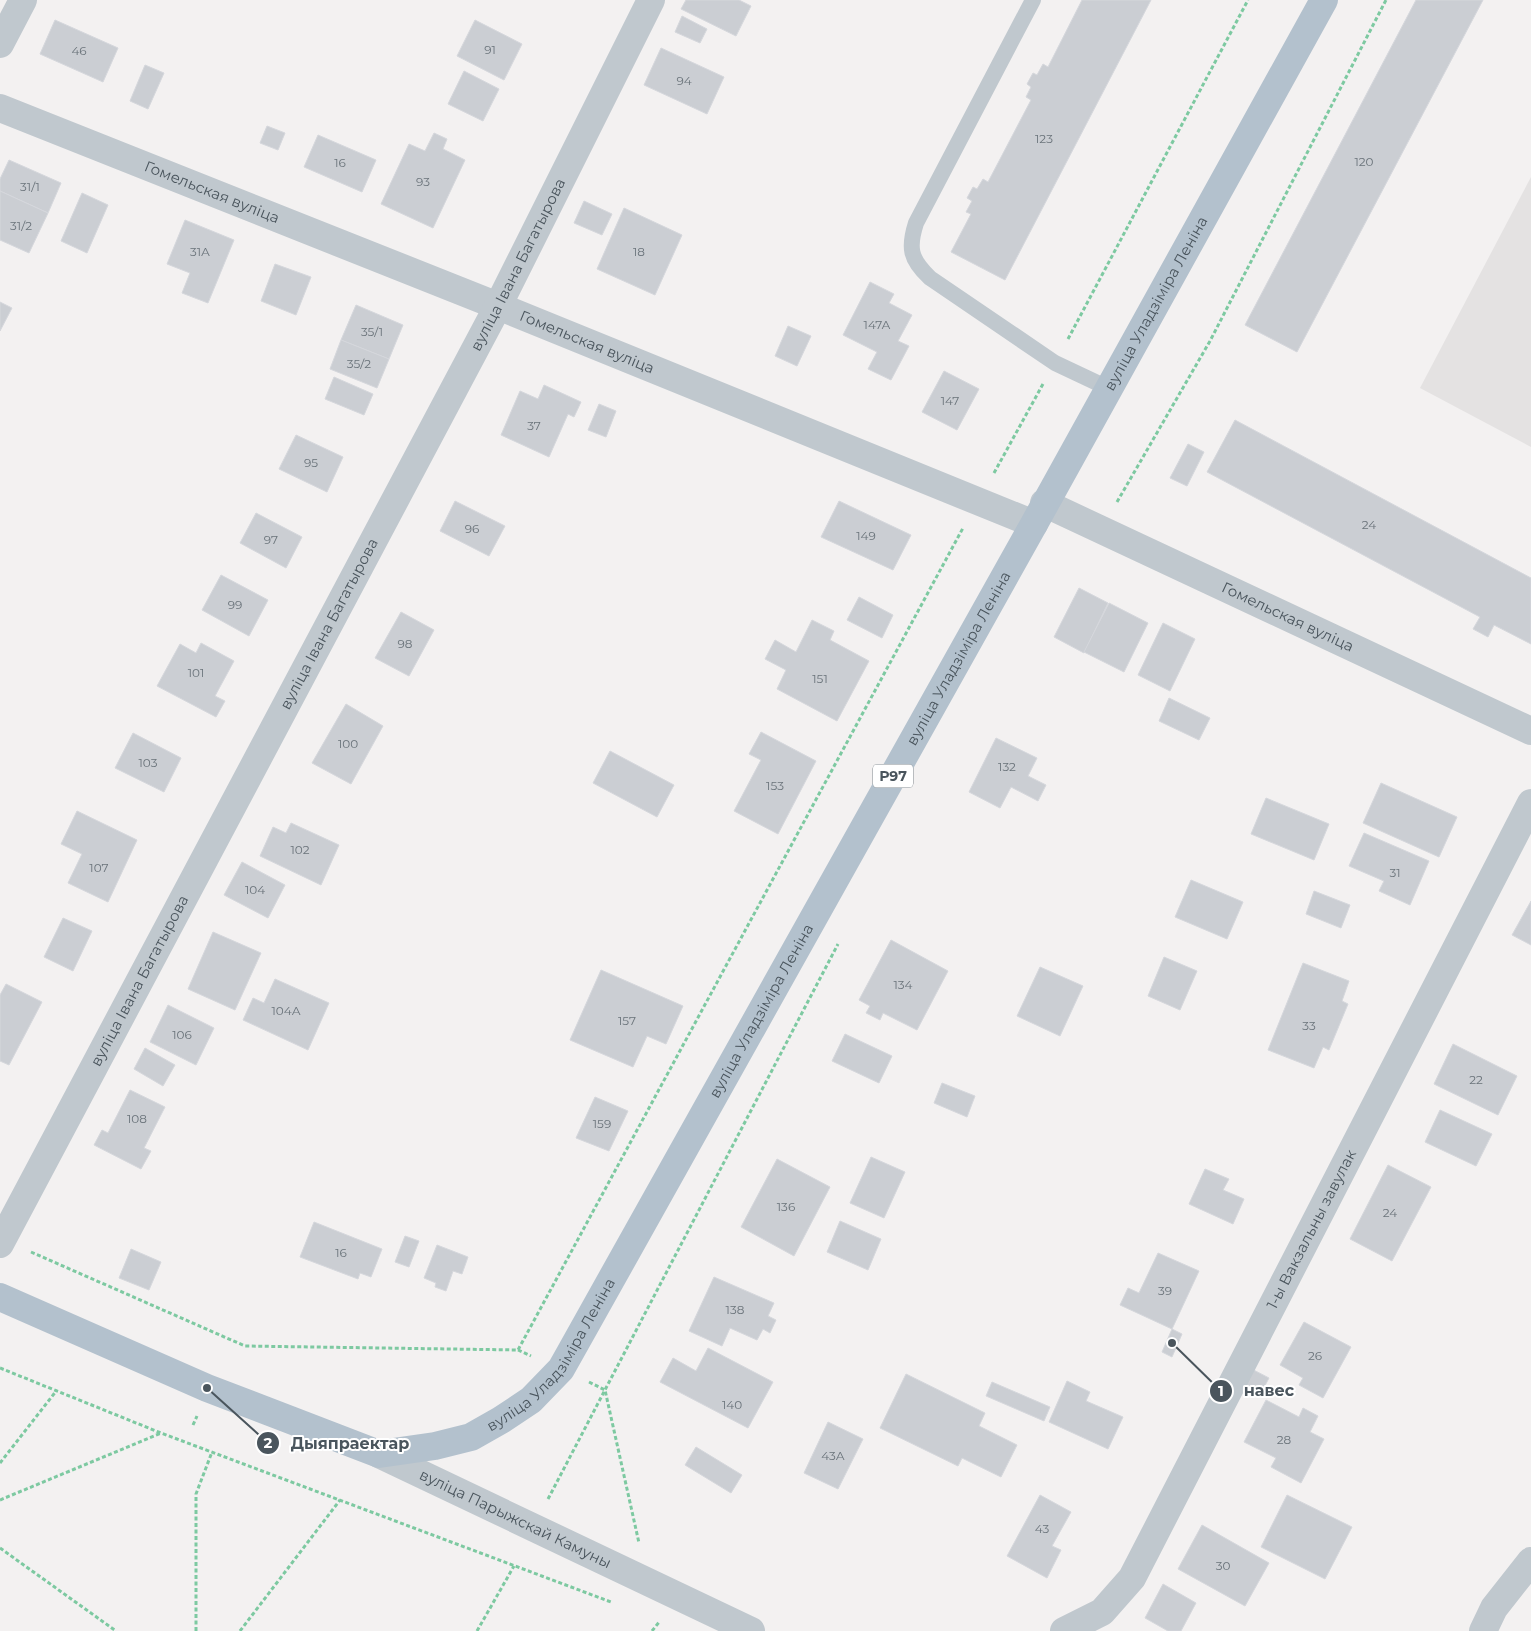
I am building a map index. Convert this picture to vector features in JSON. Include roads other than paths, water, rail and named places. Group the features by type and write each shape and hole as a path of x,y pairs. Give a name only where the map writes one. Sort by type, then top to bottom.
{"main road":[{"name":"вуліца Уладзіміра Леніна","path":"379,1454 436,1446 471,1436 501,1420 530,1400 561,1369 1152,312 1324,0"},
{"name":"вуліца Парыжскай Камуны","path":"0,1297 208,1388 379,1454"}],"street":[{"path":"0,44 23,0"},
{"name":"вуліца Івана Багатырова","path":"1,1242 498,306 651,0"},
{"name":"Гомельская вуліца","path":"0,108 498,306 978,501 1100,529 1531,731"},
{"name":"1-ы Вакзальны завулак","path":"1064,1631 1102,1612 1132,1578 1531,803"},
{"name":"вуліца Парыжскай Камуны","path":"379,1454 751,1631"},
{"path":"1483,1631 1494,1608 1531,1561"}],"lane":[{"path":"1033,0 916,223 911,248 914,260 919,268 930,278 1055,363 1108,388"}],"place":[{"name":"навес","path":"1172,1343"},
{"name":"Дыяпраектар","path":"207,1388"}]}
